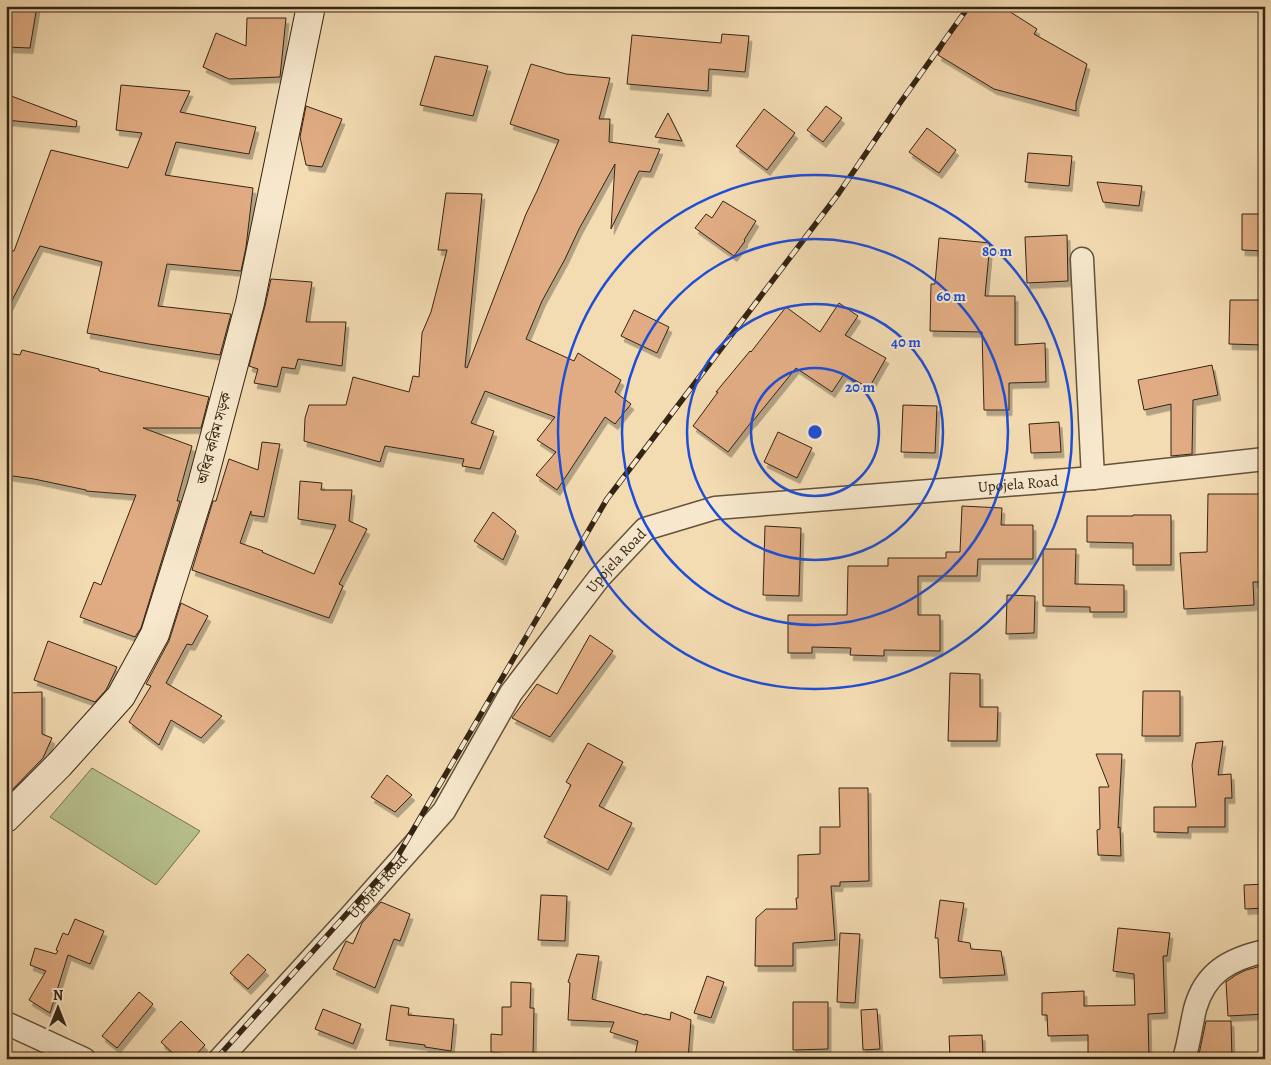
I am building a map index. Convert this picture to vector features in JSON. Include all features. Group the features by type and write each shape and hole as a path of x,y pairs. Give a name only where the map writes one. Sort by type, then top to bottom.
{"main road":[{"name":"অধির করিম সড়ক","path":"6,818 59,765 121,696 155,634 201,488 250,303 311,6"}],"street":[{"path":"1082,259 1093,478"},
{"name":"Upojela Road","path":"220,1059 444,811 511,693 598,578 645,529 715,508 1093,478 1265,459"},
{"path":"1184,1059 1196,1007 1206,983 1221,968 1244,956 1265,951"},
{"path":"6,1023 84,1059"}],"green space":[{"path":"92,768 200,831 156,885 50,817"}],"building":[{"path":"8,6 37,6 30,48 6,47"},
{"path":"968,6 1001,6 1037,29 1034,34 1087,64 1076,103 1076,111 994,89 938,55"},
{"path":"247,18 286,18 280,77 229,79 203,67 216,33 246,46"},
{"path":"722,34 749,36 745,72 709,69 708,91 627,84 632,35 721,43"},
{"path":"435,56 488,66 473,116 420,105"},
{"path":"531,64 566,74 610,78 599,119 610,119 609,142 660,149 650,172 639,171 611,229 615,164 542,301 526,339 574,361 578,353 621,380 615,392 631,404 615,424 605,417 557,490 536,475 556,452 537,440 555,417 485,391 471,423 494,431 480,469 462,466 464,459 385,446 380,462 304,441 305,418 309,405 346,405 353,377 409,392 413,376 419,377 422,333 431,312 447,250 438,250 446,193 482,194 465,367 467,368 526,214 559,140 510,124"},
{"path":"121,85 190,91 180,112 256,127 249,154 176,142 165,175 253,188 246,247 241,271 167,264 158,306 231,314 220,355 87,333 102,262 40,246 6,312 6,250 14,251 51,150 128,168 142,133 116,130"},
{"path":"6,94 77,121 76,127 6,120"},
{"path":"306,106 342,119 322,167 306,165 300,137"},
{"path":"826,106 842,118 823,142 807,130"},
{"path":"764,109 795,133 767,170 736,146"},
{"path":"668,113 682,141 655,137"},
{"path":"927,128 956,150 939,173 909,152"},
{"path":"1028,153 1072,156 1069,186 1025,182"},
{"path":"1097,182 1142,186 1139,206 1103,202"},
{"path":"723,201 756,221 734,256 695,228 706,214 712,218"},
{"path":"1242,214 1265,214 1265,251 1242,250"},
{"path":"1067,235 1068,281 1027,283 1025,237"},
{"path":"939,238 990,243 985,296 1015,296 1015,345 1045,343 1046,382 1009,383 1009,410 984,410 982,332 930,331 931,284 935,284"},
{"path":"271,279 312,282 306,322 346,322 342,366 298,359 295,369 282,367 277,387 254,383 258,369 249,366"},
{"path":"1230,300 1265,300 1265,345 1229,344"},
{"path":"839,303 858,316 845,335 886,358 869,388 844,374 832,392 796,368 728,452 693,426 718,392 716,392 751,352 786,307 820,332"},
{"path":"634,310 669,327 657,353 621,336"},
{"path":"22,350 99,369 99,371 209,397 201,428 143,428 192,446 177,501 180,501 141,628 135,637 80,617 94,582 101,585 136,495 86,491 34,479 6,475 6,449 10,429 6,429 6,353 20,355"},
{"path":"1212,365 1218,395 1193,400 1192,454 1171,456 1171,404 1144,410 1138,380"},
{"path":"903,405 937,406 935,453 901,452"},
{"path":"1059,422 1061,452 1031,453 1029,424"},
{"path":"778,432 812,448 797,478 764,462"},
{"path":"262,442 280,444 264,517 251,515 251,511 240,543 263,551 314,574 336,525 298,519 300,481 322,483 321,490 352,490 349,521 367,529 339,584 343,586 329,618 192,570 213,501 216,501 229,459 258,470"},
{"path":"1208,494 1265,494 1265,582 1253,582 1254,605 1184,609 1180,553 1207,552"},
{"path":"962,506 1002,508 1001,525 1033,525 1033,559 978,559 977,576 918,576 918,615 940,615 940,651 884,650 884,656 850,655 851,648 812,647 812,653 788,653 788,615 847,615 848,566 888,566 888,558 946,558 946,552 960,552"},
{"path":"493,512 516,531 503,560 474,541"},
{"path":"1171,515 1171,565 1133,565 1133,543 1087,542 1087,516"},
{"path":"765,526 801,528 799,596 763,595"},
{"path":"1043,549 1076,549 1075,584 1124,585 1124,612 1090,612 1090,607 1043,606"},
{"path":"1007,595 1035,596 1034,633 1006,634"},
{"path":"181,603 208,616 192,645 187,644 166,683 222,716 201,738 171,720 159,745 129,722 151,686 146,684 169,641"},
{"path":"590,635 613,651 550,737 512,718 537,684 557,694"},
{"path":"48,641 117,667 106,690 95,702 34,680"},
{"path":"950,673 980,674 980,707 998,707 997,741 948,741"},
{"path":"1143,691 1180,691 1180,736 1142,736"},
{"path":"42,692 42,734 52,738 43,758 6,796 6,693"},
{"path":"1223,741 1218,775 1231,774 1232,798 1225,798 1225,827 1188,827 1188,833 1154,832 1154,807 1196,807 1192,765 1196,743"},
{"path":"588,743 623,762 599,806 632,823 608,870 544,837 571,785 566,782"},
{"path":"1096,754 1122,754 1118,828 1120,827 1121,856 1098,855 1097,830 1100,829 1099,787 1109,787"},
{"path":"387,775 412,795 395,812 371,797"},
{"path":"839,788 868,788 869,881 840,882 840,886 831,886 835,940 793,943 793,966 755,966 756,918 766,909 797,909 798,855 820,854 820,827 840,827"},
{"path":"1265,884 1265,908 1245,909 1244,885"},
{"path":"541,895 567,896 565,941 538,940"},
{"path":"940,900 964,903 958,941 970,943 971,949 1001,951 1005,975 940,978 938,938 935,938"},
{"path":"381,902 410,914 400,941 394,939 375,988 333,969 346,941 353,944 362,923"},
{"path":"75,919 104,931 90,964 68,955 50,1013 29,1000 46,971 30,965 35,948 56,954 63,933 68,935"},
{"path":"1118,928 1170,933 1167,956 1163,956 1165,1013 1148,1014 1149,1059 1088,1059 1088,1035 1048,1036 1047,1015 1042,1015 1042,993 1084,991 1084,1006 1135,1005 1134,974 1113,971"},
{"path":"840,933 860,934 855,1003 837,1002"},
{"path":"248,954 266,970 248,989 230,973"},
{"path":"577,954 599,956 592,999 645,1015 670,1020 671,1012 691,1020 688,1059 634,1059 638,1041 610,1032 614,1022 568,1020 570,983 568,982"},
{"path":"1265,965 1265,1014 1228,1016 1226,982 1246,970"},
{"path":"707,976 724,982 711,1018 694,1013"},
{"path":"511,982 531,983 530,1008 534,1008 533,1057 491,1052 491,1034 502,1035 502,1007 511,1007"},
{"path":"139,992 153,1004 117,1048 102,1036"},
{"path":"793,1002 828,1002 828,1049 793,1050"},
{"path":"391,1005 409,1008 408,1015 454,1019 451,1051 425,1047 425,1045 386,1040"},
{"path":"323,1009 361,1024 353,1044 315,1029"},
{"path":"877,1009 880,1049 863,1050 861,1010"},
{"path":"181,1021 205,1045 192,1059 179,1059 161,1042"},
{"path":"1206,1021 1231,1021 1232,1059 1198,1059"},
{"path":"982,1035 983,1054 950,1056 949,1036"}],"railway":[{"path":"216,1059 396,859 607,499 839,193 969,6"}]}
